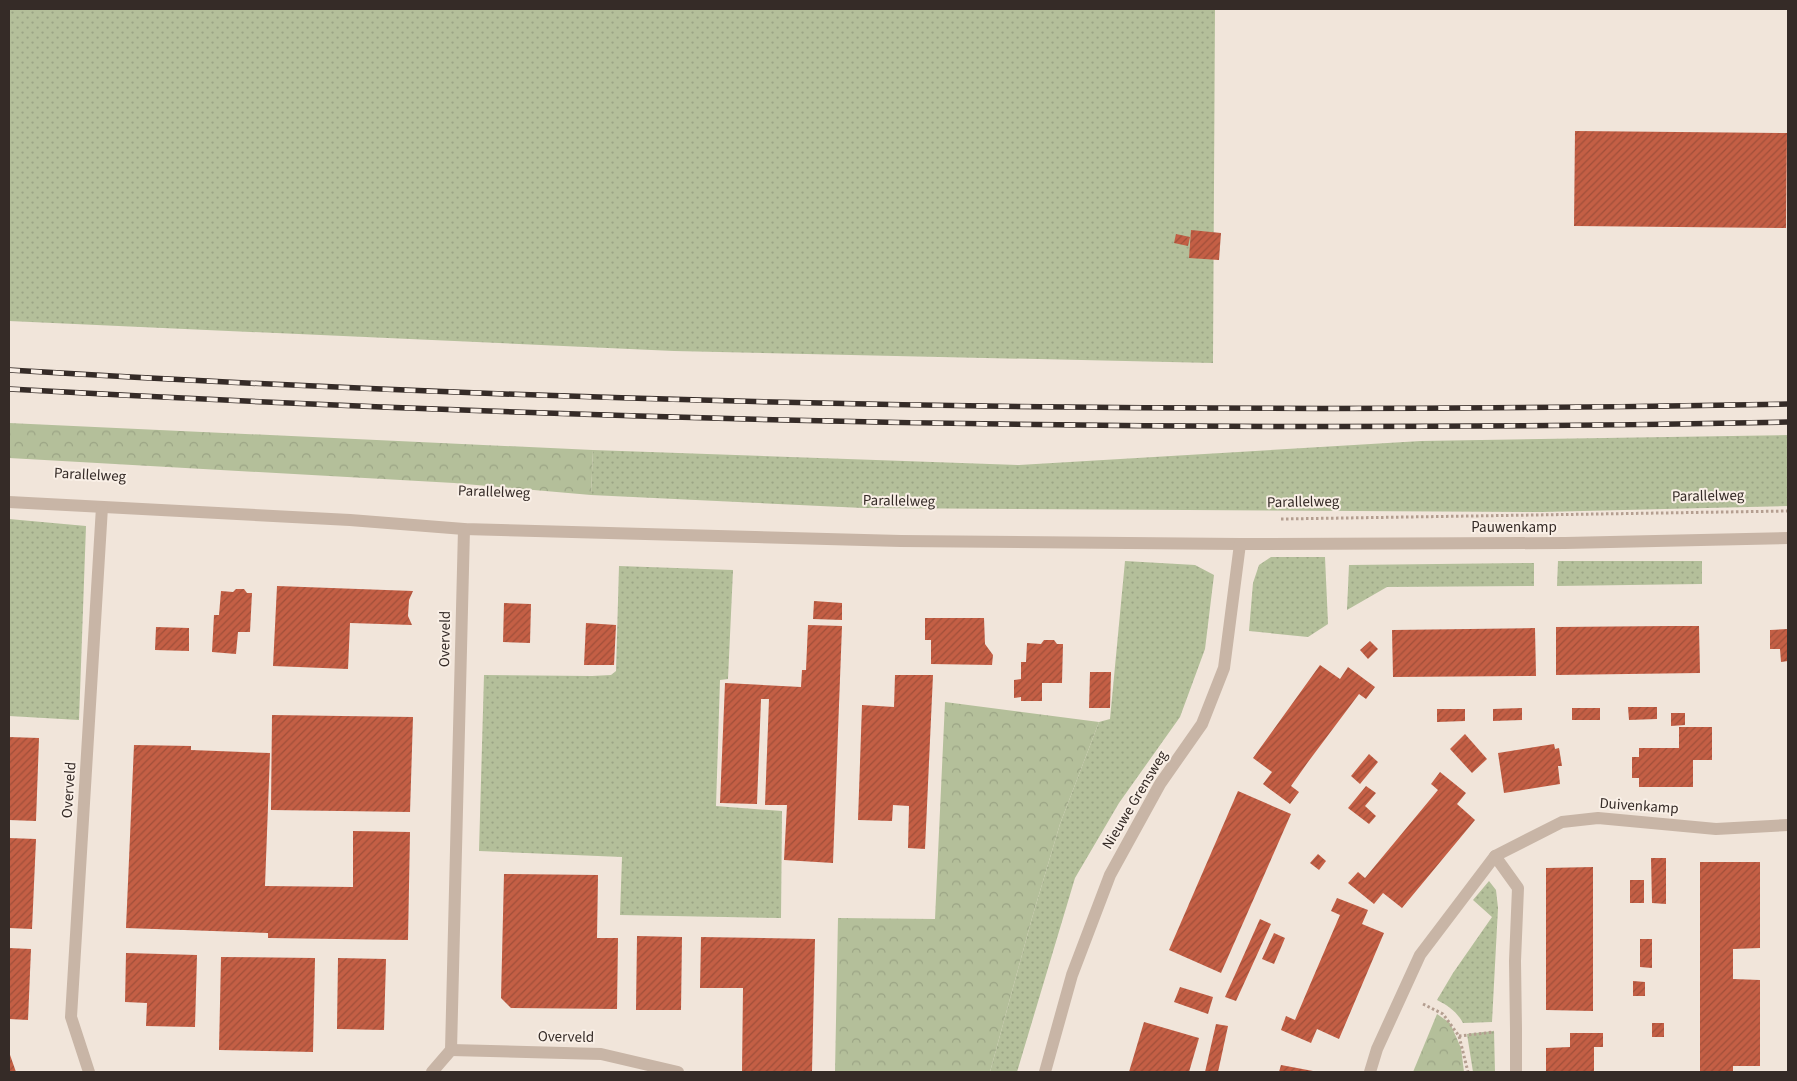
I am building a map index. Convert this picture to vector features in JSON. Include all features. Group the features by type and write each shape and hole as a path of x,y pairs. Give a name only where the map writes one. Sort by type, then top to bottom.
{"street":[{"name":"Parallelweg","path":"9,502 350,520 464,529 901,541 1240,544"},
{"name":"Overveld","path":"89,1072 71,1017 102,507"},
{"name":"Overveld","path":"464,529 451,1050 601,1054 678,1072"},
{"name":"Pauwenkamp","path":"1240,544 1565,543 1788,538"},
{"name":"Nieuwe Grensweg","path":"1045,1072 1072,975 1110,875 1160,784 1202,724 1224,668 1240,544"},
{"name":"Duivenkamp","path":"1370,1072 1377,1049 1420,955 1495,856 1562,822 1598,818 1716,829 1788,825"},
{"path":"1495,856 1518,888 1514,961 1516,1072"},
{"path":"432,1072 451,1050"}],"path":[{"name":"Parallelweg","path":"1272,519 1788,511"},
{"path":"1402,994 1443,1014 1459,1036 1468,1072"},
{"path":"1459,1036 1516,1029"}],"green space":[{"path":"9,9 1215,9 1213,363 674,351 9,321"},
{"path":"9,423 593,450 591,495 454,483 9,458"},
{"path":"1788,435 1788,506 1542,512 863,508 591,495 593,450 1019,465 1421,441"},
{"path":"9,519 86,526 79,720 9,716"},
{"path":"1271,557 1325,557 1328,624 1308,637 1249,631 1253,583 1259,565"},
{"path":"1125,561 1195,565 1214,575 1205,649 1180,717 1119,803 1075,878 1017,1072 990,1072 1060,824 1099,722 1110,719"},
{"path":"1558,561 1702,561 1702,584 1557,586"},
{"path":"1534,563 1534,586 1387,587 1347,610 1349,565"},
{"path":"619,566 733,570 728,679 720,680 716,806 782,811 781,918 620,915 622,857 479,851 484,675 592,676 611,675 616,671"},
{"path":"945,702 1099,722 1060,824 990,1072 835,1072 838,918 935,919"},
{"path":"1489,881 1496,890 1498,908 1492,1022 1463,1023 1452,1010 1437,1000 1453,973 1492,917 1473,900"},
{"path":"1437,1014 1450,1023 1461,1048 1464,1072 1413,1072"},
{"path":"1494,1031 1495,1072 1473,1072 1467,1034"}],"building":[{"path":"1575,131 1787,133 1786,228 1574,226"},
{"path":"1191,230 1221,233 1219,260 1189,258"},
{"path":"1176,234 1190,237 1188,246 1174,243"},
{"path":"277,586 413,591 409,600 408,616 412,625 350,623 348,669 273,666"},
{"path":"236,589 244,589 247,593 252,593 250,632 238,632 236,654 212,652 214,615 219,615 221,591 233,592"},
{"path":"814,601 842,603 842,620 813,619"},
{"path":"504,603 531,604 530,643 503,642"},
{"path":"925,618 984,618 985,644 993,655 992,665 931,664 931,640 925,640"},
{"path":"586,623 616,625 614,665 584,665"},
{"path":"808,625 842,626 833,863 784,860 787,805 765,805 769,699 761,699 757,804 720,803 725,683 801,687 802,670 806,670"},
{"path":"1699,626 1700,673 1556,675 1556,627"},
{"path":"156,627 189,628 189,651 155,650"},
{"path":"1535,628 1536,676 1393,677 1392,630"},
{"path":"1788,629 1788,661 1781,662 1780,649 1770,649 1770,630"},
{"path":"1044,640 1054,640 1057,644 1063,644 1062,683 1042,683 1042,701 1021,701 1021,697 1014,698 1014,680 1021,679 1021,662 1026,662 1027,643 1041,644"},
{"path":"1370,641 1378,649 1368,659 1360,650"},
{"path":"1320,665 1340,679 1348,667 1375,687 1366,699 1359,694 1308,762 1291,786 1299,792 1290,804 1263,784 1272,772 1253,758"},
{"path":"1090,672 1111,672 1110,708 1089,708"},
{"path":"895,675 933,675 925,849 908,848 909,806 893,805 892,821 858,820 862,705 894,707"},
{"path":"1628,707 1657,707 1657,719 1629,720"},
{"path":"1522,708 1522,720 1493,721 1493,709"},
{"path":"1572,708 1600,708 1600,720 1572,720"},
{"path":"1437,709 1465,709 1465,721 1437,722"},
{"path":"1671,713 1685,713 1685,725 1671,726"},
{"path":"272,715 413,717 410,812 271,810"},
{"path":"1679,727 1712,727 1712,760 1693,760 1693,787 1639,787 1639,778 1632,778 1632,757 1639,757 1639,748 1679,748"},
{"path":"1465,734 1487,759 1472,773 1450,749"},
{"path":"9,737 39,738 36,821 9,820"},
{"path":"1554,744 1555,749 1559,748 1562,766 1558,766 1560,784 1504,793 1498,753"},
{"path":"134,745 191,746 191,750 270,753 265,886 353,887 353,831 410,832 408,940 268,938 268,933 126,928"},
{"path":"1369,754 1378,762 1360,784 1351,776"},
{"path":"1440,772 1466,793 1457,804 1475,820 1402,908 1383,893 1374,904 1348,883 1358,872 1365,878 1438,790 1431,784"},
{"path":"1366,786 1376,793 1365,806 1376,816 1369,824 1348,808"},
{"path":"1238,791 1291,814 1221,973 1169,950"},
{"path":"9,838 36,839 32,929 9,928"},
{"path":"1318,854 1326,861 1319,870 1310,863"},
{"path":"1651,858 1666,858 1666,904 1652,903"},
{"path":"1700,862 1760,862 1760,948 1733,949 1733,979 1760,980 1760,1066 1733,1066 1733,1072 1700,1072"},
{"path":"1593,867 1593,1011 1546,1010 1546,868"},
{"path":"504,874 598,875 597,938 618,938 617,1009 511,1008 501,998"},
{"path":"1630,880 1644,880 1644,903 1630,903"},
{"path":"1337,898 1368,910 1362,924 1384,933 1339,1039 1317,1029 1311,1043 1281,1030 1286,1016 1295,1020 1340,915 1331,911"},
{"path":"1260,919 1271,924 1236,1001 1225,997"},
{"path":"1274,933 1285,938 1274,964 1262,959"},
{"path":"637,936 682,937 681,1010 636,1010"},
{"path":"701,937 815,939 812,1072 742,1072 743,988 700,988"},
{"path":"1640,939 1652,939 1652,968 1640,967"},
{"path":"9,948 31,949 28,1020 9,1019"},
{"path":"126,953 197,955 195,1027 146,1026 147,1003 125,1002"},
{"path":"221,957 315,958 313,1052 219,1050"},
{"path":"338,958 386,959 384,1030 337,1029"},
{"path":"1633,981 1645,982 1645,996 1633,996"},
{"path":"1180,987 1213,997 1208,1014 1174,1002"},
{"path":"1144,1022 1199,1038 1189,1072 1129,1072"},
{"path":"1652,1023 1664,1023 1664,1037 1652,1037"},
{"path":"1216,1024 1228,1026 1218,1072 1205,1072"},
{"path":"1570,1033 1603,1033 1603,1047 1594,1047 1594,1072 1546,1072 1546,1048 1570,1047"},
{"path":"9,1052 16,1072 9,1072"},
{"path":"1281,1065 1313,1071 1313,1072 1279,1072"}],"railway":[{"path":"9,370 453,392 898,405 1343,408 1788,404"},
{"path":"9,389 453,410 898,422 1343,427 1788,422"}]}
